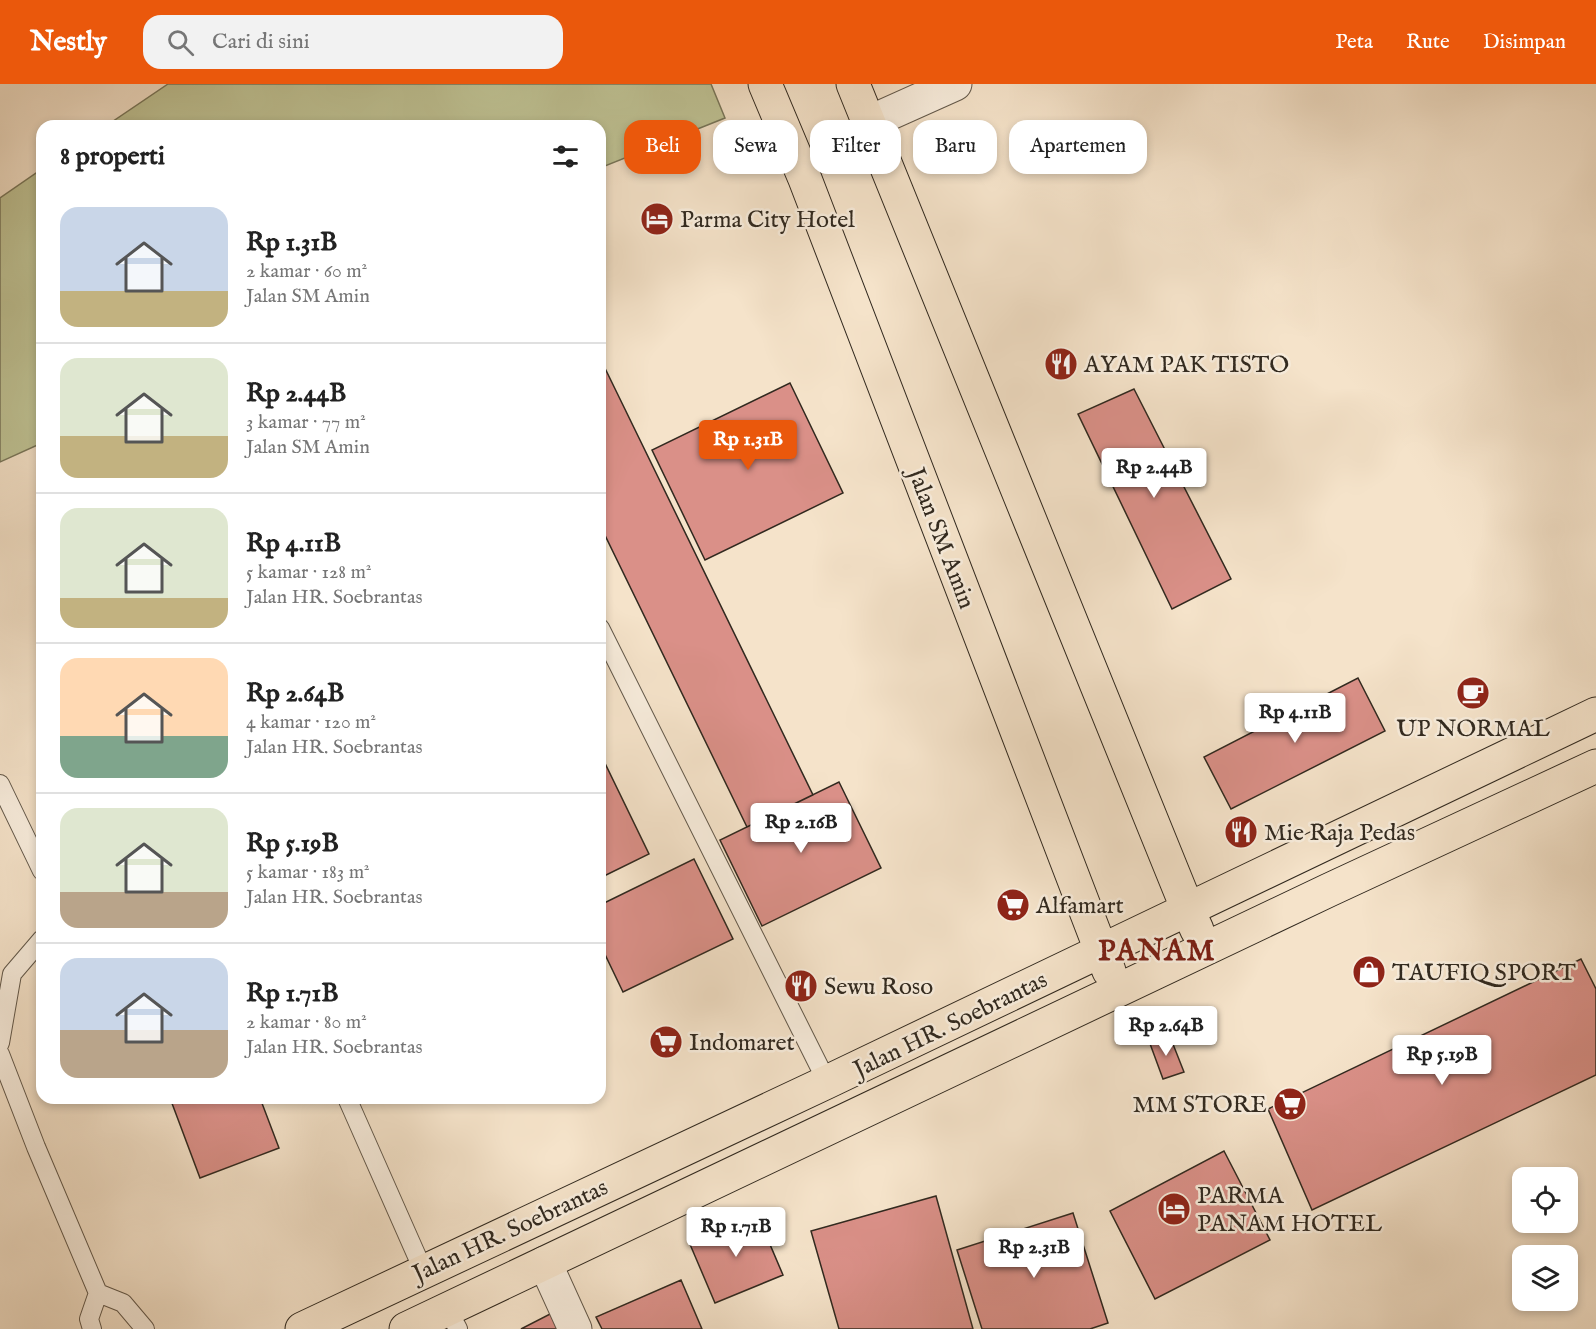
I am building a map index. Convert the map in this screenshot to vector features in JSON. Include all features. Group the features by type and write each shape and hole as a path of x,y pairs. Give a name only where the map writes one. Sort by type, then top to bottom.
{"main road":[{"name":"Jalan SM Amin","path":"765,84 810,190 1101,952 1119,991"},
{"path":"853,84 867,120"},
{"path":"889,174 1188,910 1206,948"},
{"name":"Jalan HR. Soebrantas","path":"302,1329 1101,952 1596,714"},
{"name":"Jalan HR. Soebrantas","path":"406,1329 453,1319 545,1263 1206,948 1596,766"}],"street":[{"path":"875,120 955,84"},
{"path":"545,1263 575,1329"}],"lane":[{"path":"606,640 827,1082"},
{"path":"0,784 36,859"},
{"path":"0,1043 12,974 36,946"},
{"path":"0,1054 36,1147 98,1293 89,1319 92,1329"},
{"path":"350,1104 423,1270"},
{"path":"98,1293 123,1303 145,1329"}],"green space":[{"path":"168,84 711,84 725,118 713,120 713,123 701,128 701,120 624,120 624,158 606,166 606,120 115,120"},
{"path":"36,173 36,446 0,462 0,198"}],"building":[{"path":"606,370 813,795 747,827 606,537"},
{"path":"790,383 843,493 705,560 652,450"},
{"path":"1134,389 1231,579 1172,609 1078,414"},
{"path":"1358,678 1385,731 1231,809 1204,757"},
{"path":"606,765 649,854 606,875"},
{"path":"839,782 881,868 762,926 720,840"},
{"path":"694,859 733,939 623,992 606,957 606,902"},
{"path":"1581,959 1596,989 1596,1075 1312,1210 1268,1109"},
{"path":"1169,1034 1184,1072 1163,1079 1149,1041"},
{"path":"172,1104 262,1104 279,1148 200,1178"},
{"path":"1224,1151 1270,1240 1155,1299 1110,1211"},
{"path":"936,1196 973,1329 839,1329 811,1231"},
{"path":"1073,1213 1108,1323 1090,1329 982,1329 957,1250"},
{"path":"757,1214 783,1275 715,1303 689,1242"},
{"path":"681,1280 702,1329 602,1329 596,1317"},
{"path":"552,1313 560,1329 521,1329"}],"place":[{"name":"Parma City Hotel","path":"657,219"},
{"name":"AYAM PAK TISTO","path":"1061,364"},
{"name":"UP NORMAL","path":"1473,693"},
{"name":"Mie Raja Pedas","path":"1241,832"},
{"name":"Alfamart","path":"1013,905"},
{"name":"TAUFIQ SPORT","path":"1369,972"},
{"name":"Sewu Roso","path":"801,986"},
{"name":"Indomaret","path":"666,1042"},
{"name":"MM STORE","path":"1290,1104"},
{"name":"PARMA PANAM HOTEL","path":"1174,1209"}],"district":[{"name":"PANAM","path":"1157,950"}]}
